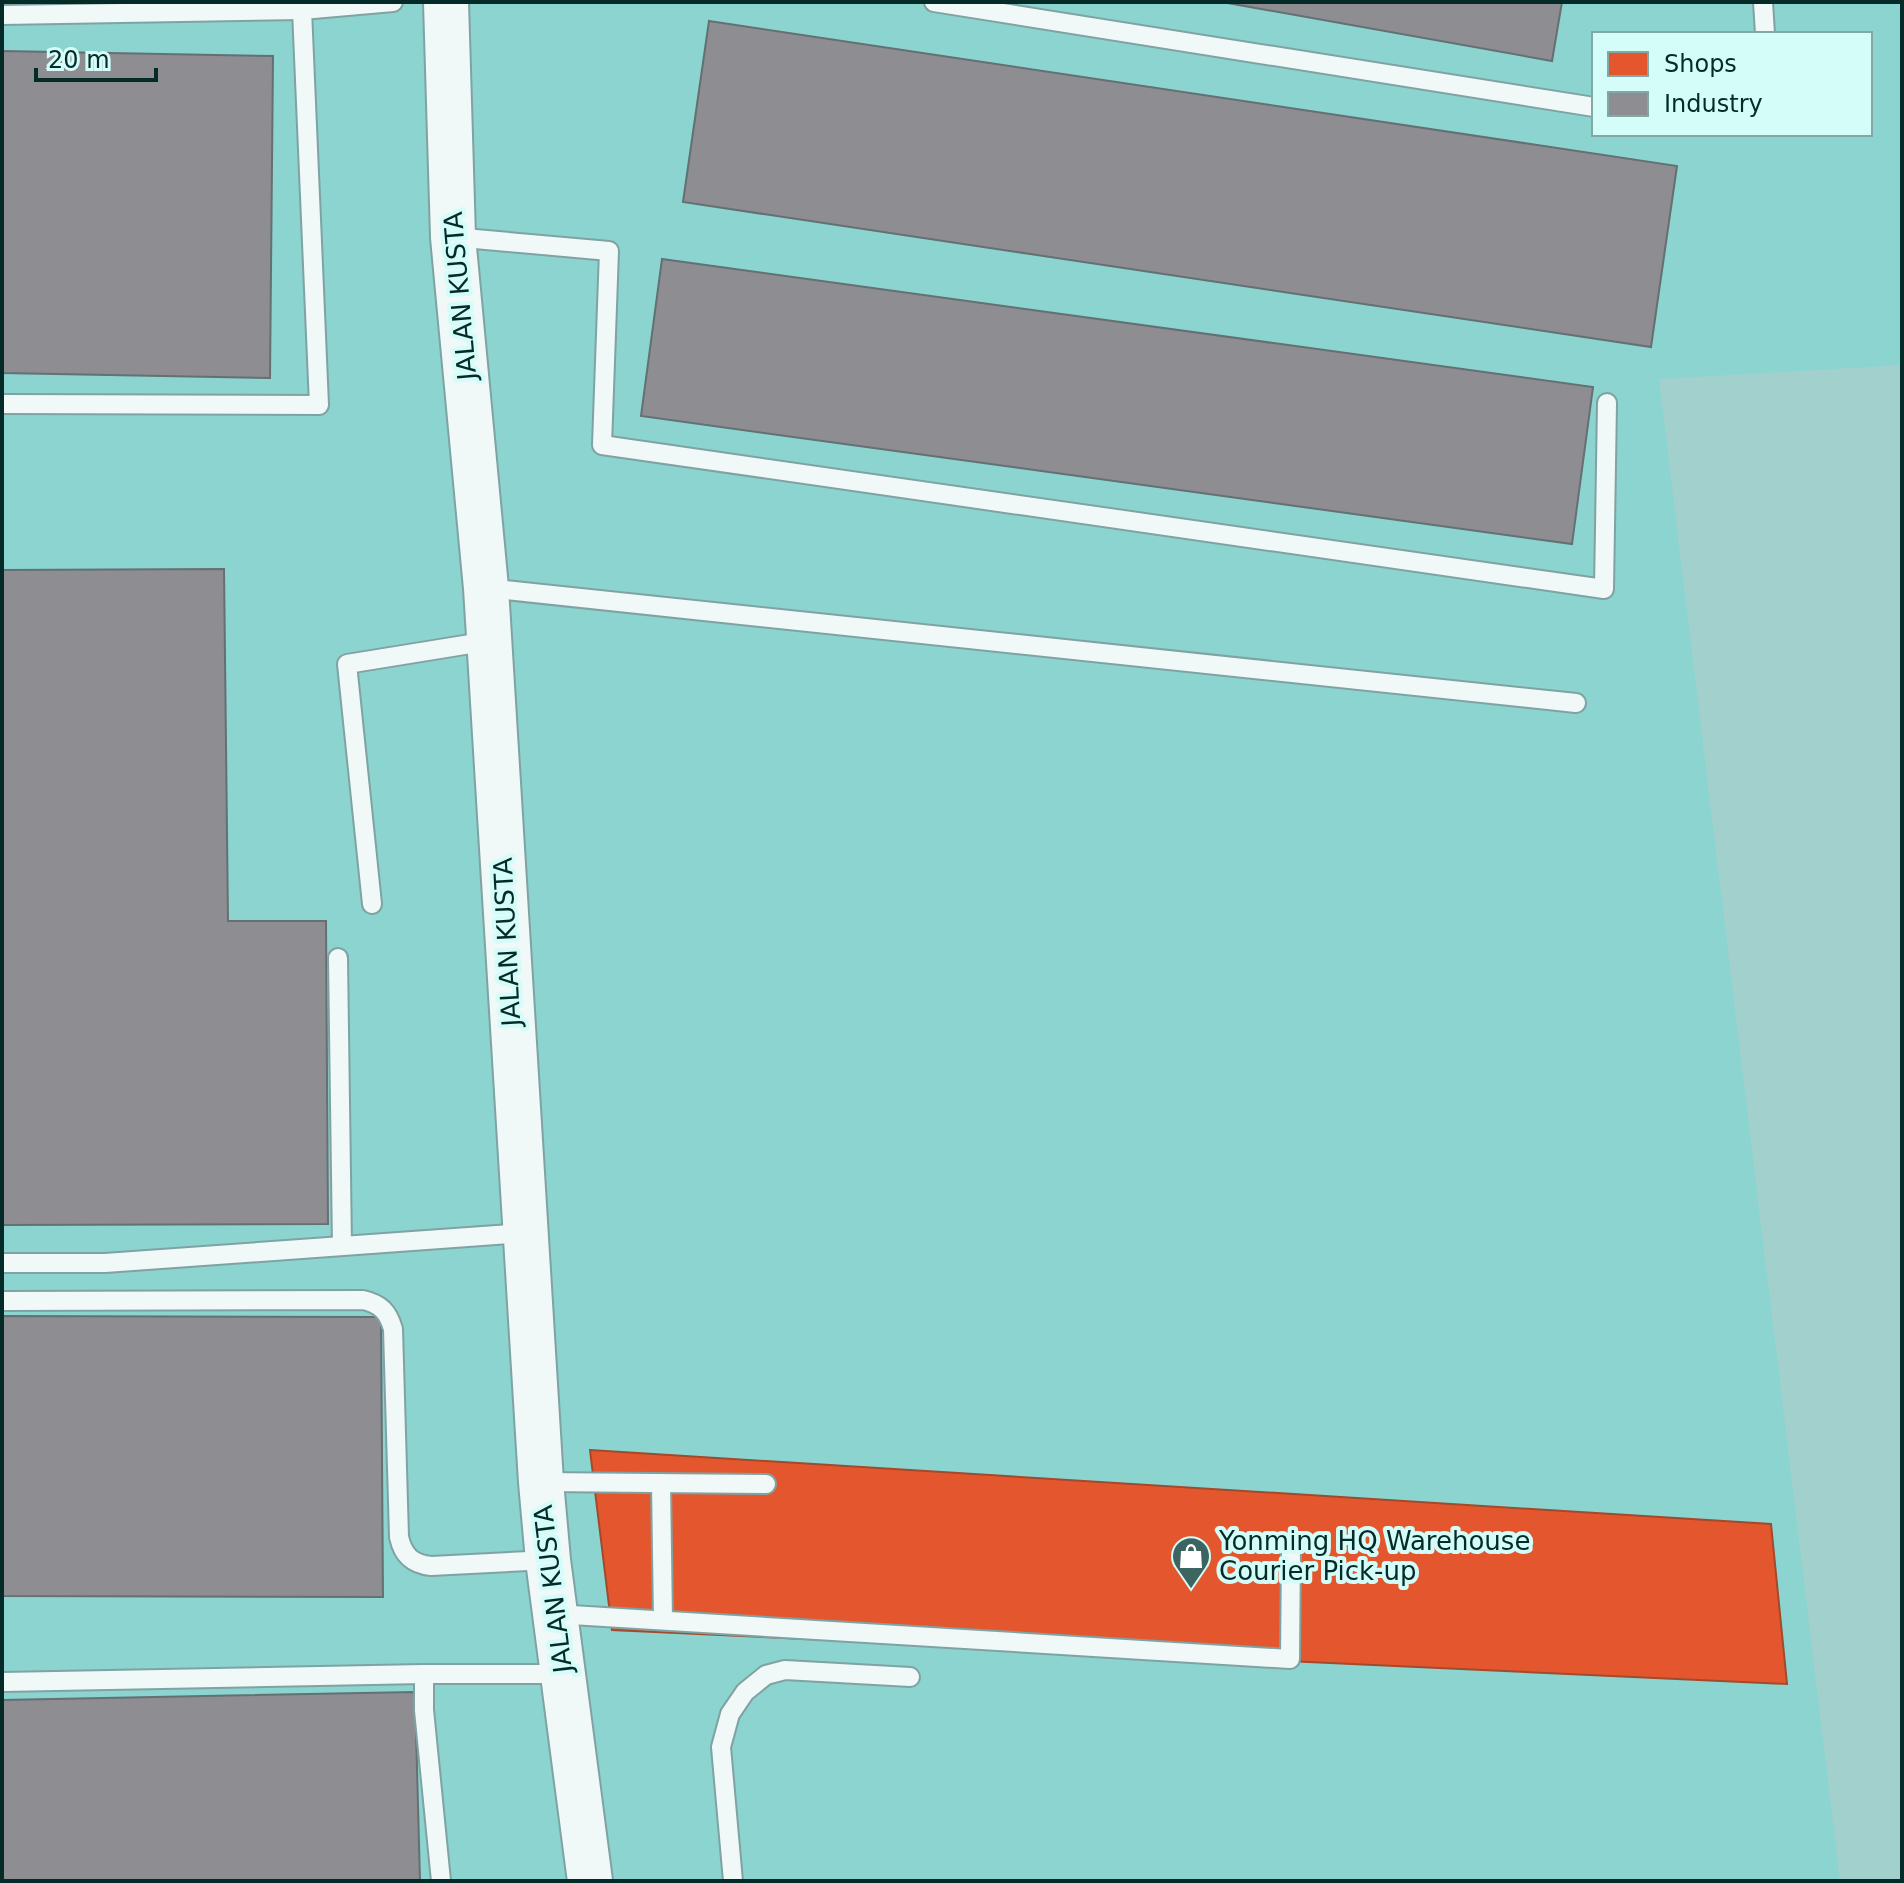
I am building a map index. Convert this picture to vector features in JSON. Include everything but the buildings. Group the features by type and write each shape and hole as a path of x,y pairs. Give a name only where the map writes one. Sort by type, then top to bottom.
{"street":[{"name":"JALAN KUSTA","path":"446,2 453,237 486,588 541,1482 548,1560 590,1881"}],"lane":[{"path":"2,15 302,10 393,2"},
{"path":"934,2 1592,107"},
{"path":"1763,2 1765,32"},
{"path":"2,404 319,405 302,10"},
{"path":"453,237 609,251 602,445 1604,589 1607,403"},
{"path":"486,588 1576,703"},
{"path":"372,904 347,664 489,641"},
{"path":"338,958 342,1246"},
{"path":"2,1263 105,1263 525,1233"},
{"path":"2,1301 374,1302 384,1309 393,1329 399,1537 402,1549 419,1565 431,1566 548,1560"},
{"path":"541,1482 766,1484"},
{"path":"661,1483 663,1620"},
{"path":"555,1614 1290,1659 1291,1550"},
{"path":"733,1881 721,1747 730,1714 745,1692 766,1675 785,1670 910,1677"},
{"path":"424,1674 425,1725 441,1881"},
{"path":"2,1682 563,1674"}],"shaded area":[{"path":"2,2 1902,2 1902,365 1659,379 1840,1881 2,1881"}],"place":[{"name":"Yonming HQ Warehouse Courier Pick-up","path":"1191,1590"}]}
